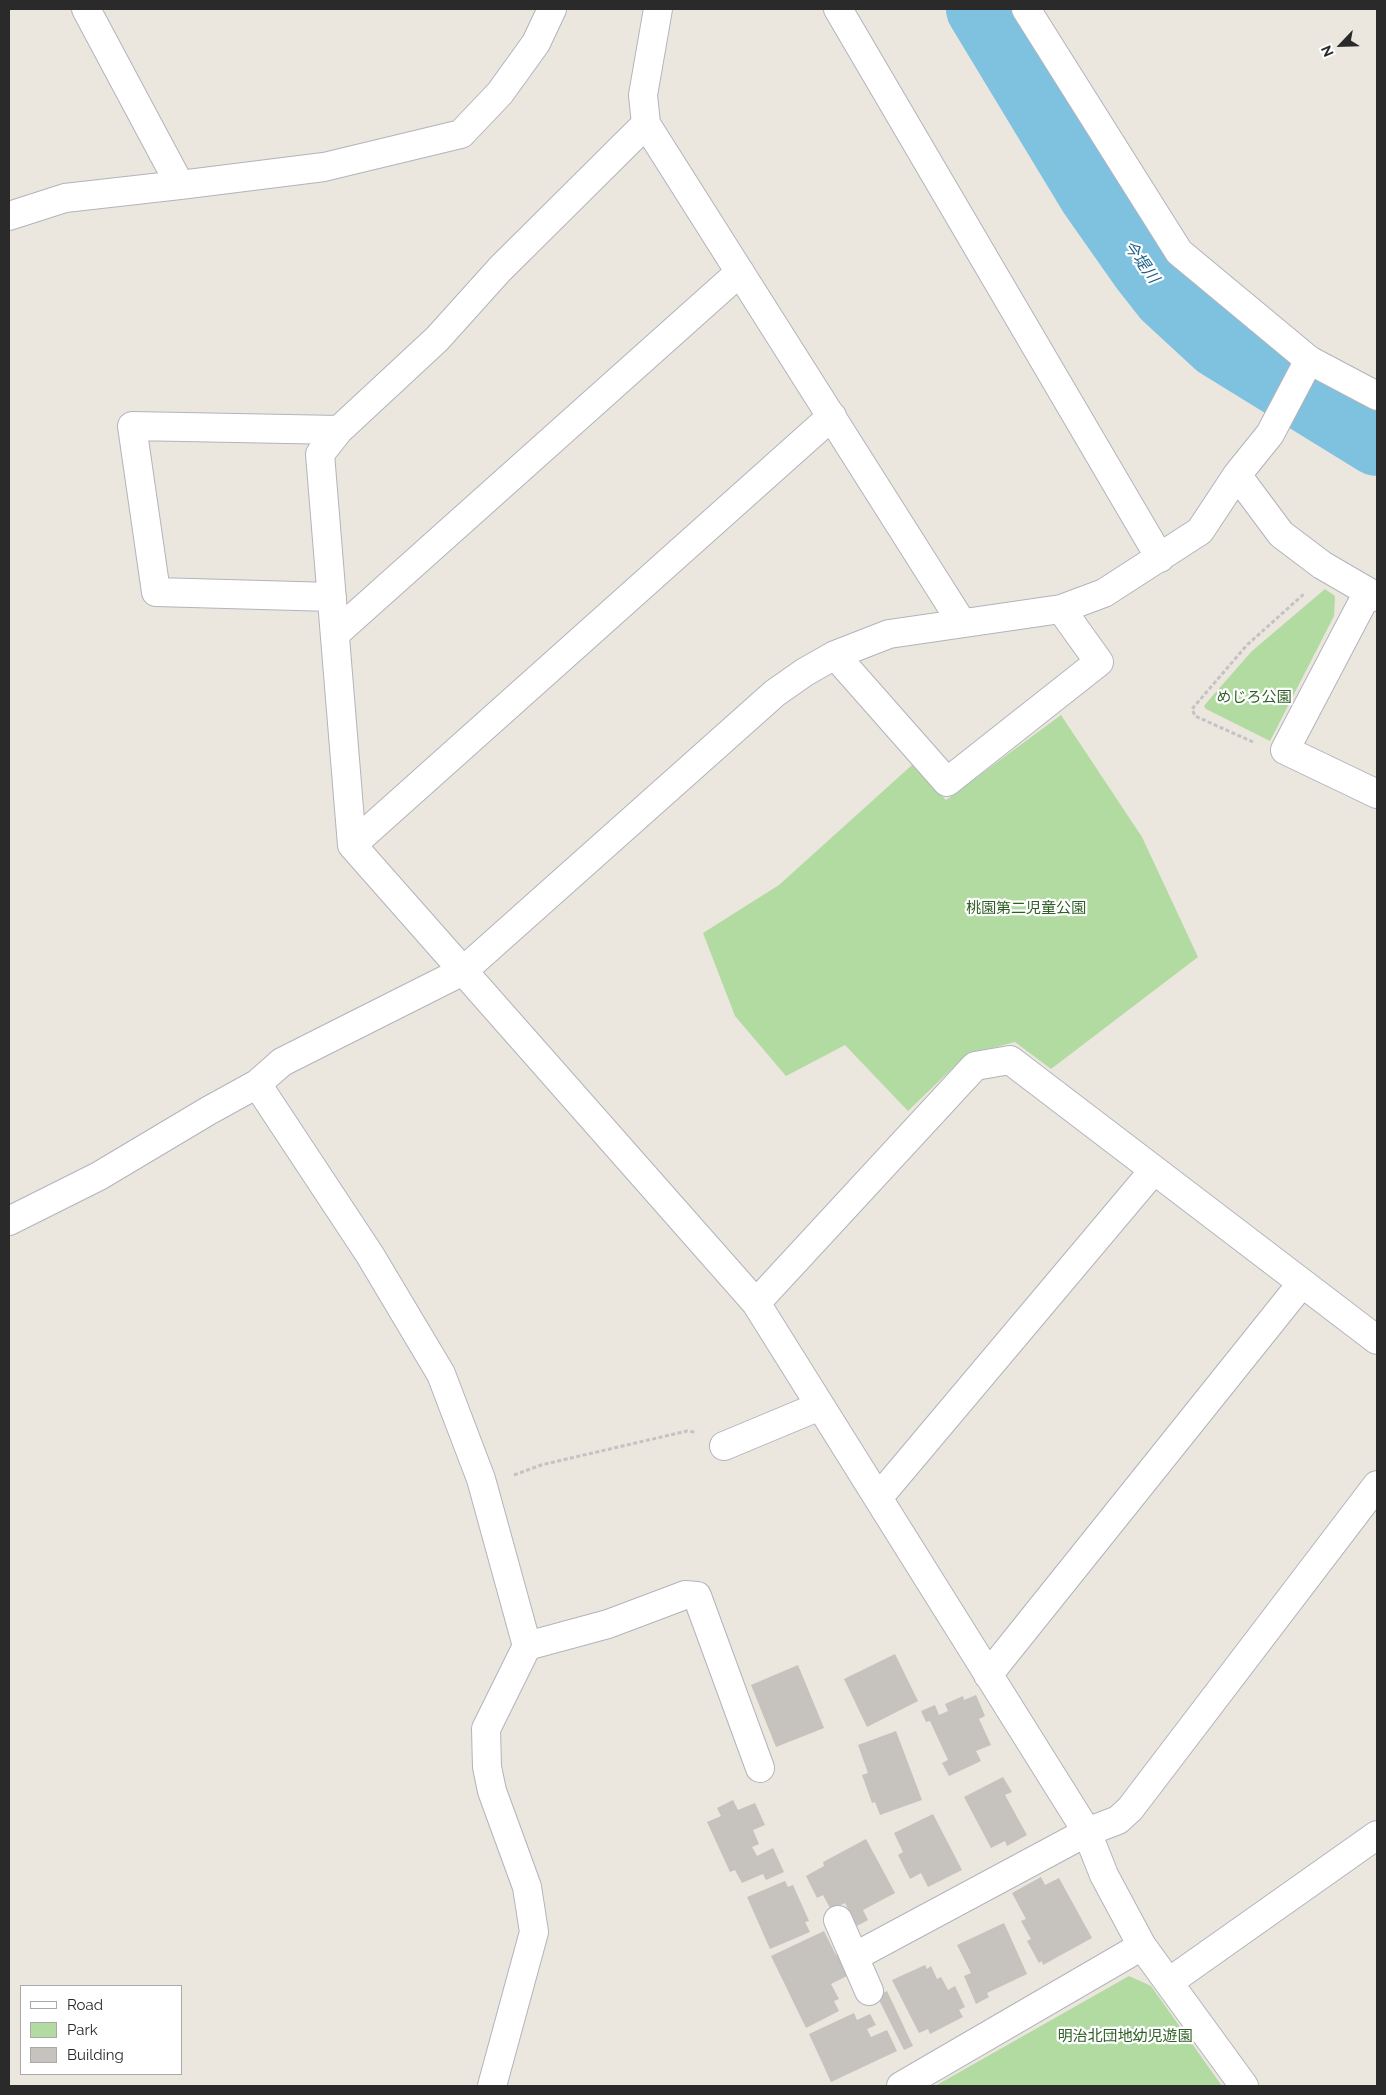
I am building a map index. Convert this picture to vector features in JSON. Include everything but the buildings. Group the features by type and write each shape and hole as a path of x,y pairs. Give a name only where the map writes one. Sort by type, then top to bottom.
{"street":[{"path":"86,9 180,186"},
{"path":"9,216 65,198 180,186 324,167 461,134 500,93 536,43 552,9"},
{"path":"658,9 643,96 646,124 962,623"},
{"path":"838,9 1160,558"},
{"path":"1026,9 1179,252 1303,372 1377,396"},
{"path":"646,124 500,269 437,339 339,430 320,454 352,845 756,1303 1087,1832 1104,1875 1142,1946 1244,2086"},
{"path":"335,634 740,272"},
{"path":"9,1221 99,1176 257,1084 282,1062 463,972 776,693 805,672 835,656 889,634 1062,610 1104,593 1160,558 1200,531 1237,475 1270,434 1303,372"},
{"path":"352,845 832,416"},
{"path":"332,597 156,592 132,426 339,430"},
{"path":"1237,475 1281,534 1322,565 1373,594 1285,750 1377,794"},
{"path":"835,656 947,782 1099,662 1062,610"},
{"path":"756,1303 975,1066 1010,1060 1377,1340"},
{"path":"257,1084 370,1255 441,1374 481,1479 527,1646 486,1729 487,1767 492,1791 527,1887 534,1932 492,2086"},
{"path":"878,1498 1154,1170"},
{"path":"988,1674 1302,1283"},
{"path":"727,1444 820,1406"},
{"path":"854,1957 1087,1832 1118,1820 1130,1809 1377,1485"},
{"path":"527,1646 608,1624 685,1595 697,1596 760,1768"},
{"path":"1169,1982 1377,1835"},
{"path":"838,1920 869,1991"},
{"path":"901,2086 1142,1946"}],"path":[{"path":"1285,750 1276,753 1195,716 1192,709 1247,645 1307,591"},
{"path":"482,1487 541,1465 687,1431 720,1438 727,1444"}],"green space":[{"name":"めじろ公園","path":"1325,589 1335,596 1334,616 1270,741 1206,709 1204,706 1252,651"},
{"name":"桃園第二児童公園","path":"1061,715 1142,837 1198,957 1051,1069 1015,1042 966,1055 908,1111 845,1045 786,1076 735,1016 703,933 779,885 912,765 946,800"},
{"name":"明治北団地幼児遊園","path":"1129,1976 1151,1986 1222,2086 935,2086"}],"waterway":[{"name":"今堤川","path":"980,9 1092,194 1166,296 1218,344 1377,442"}]}
